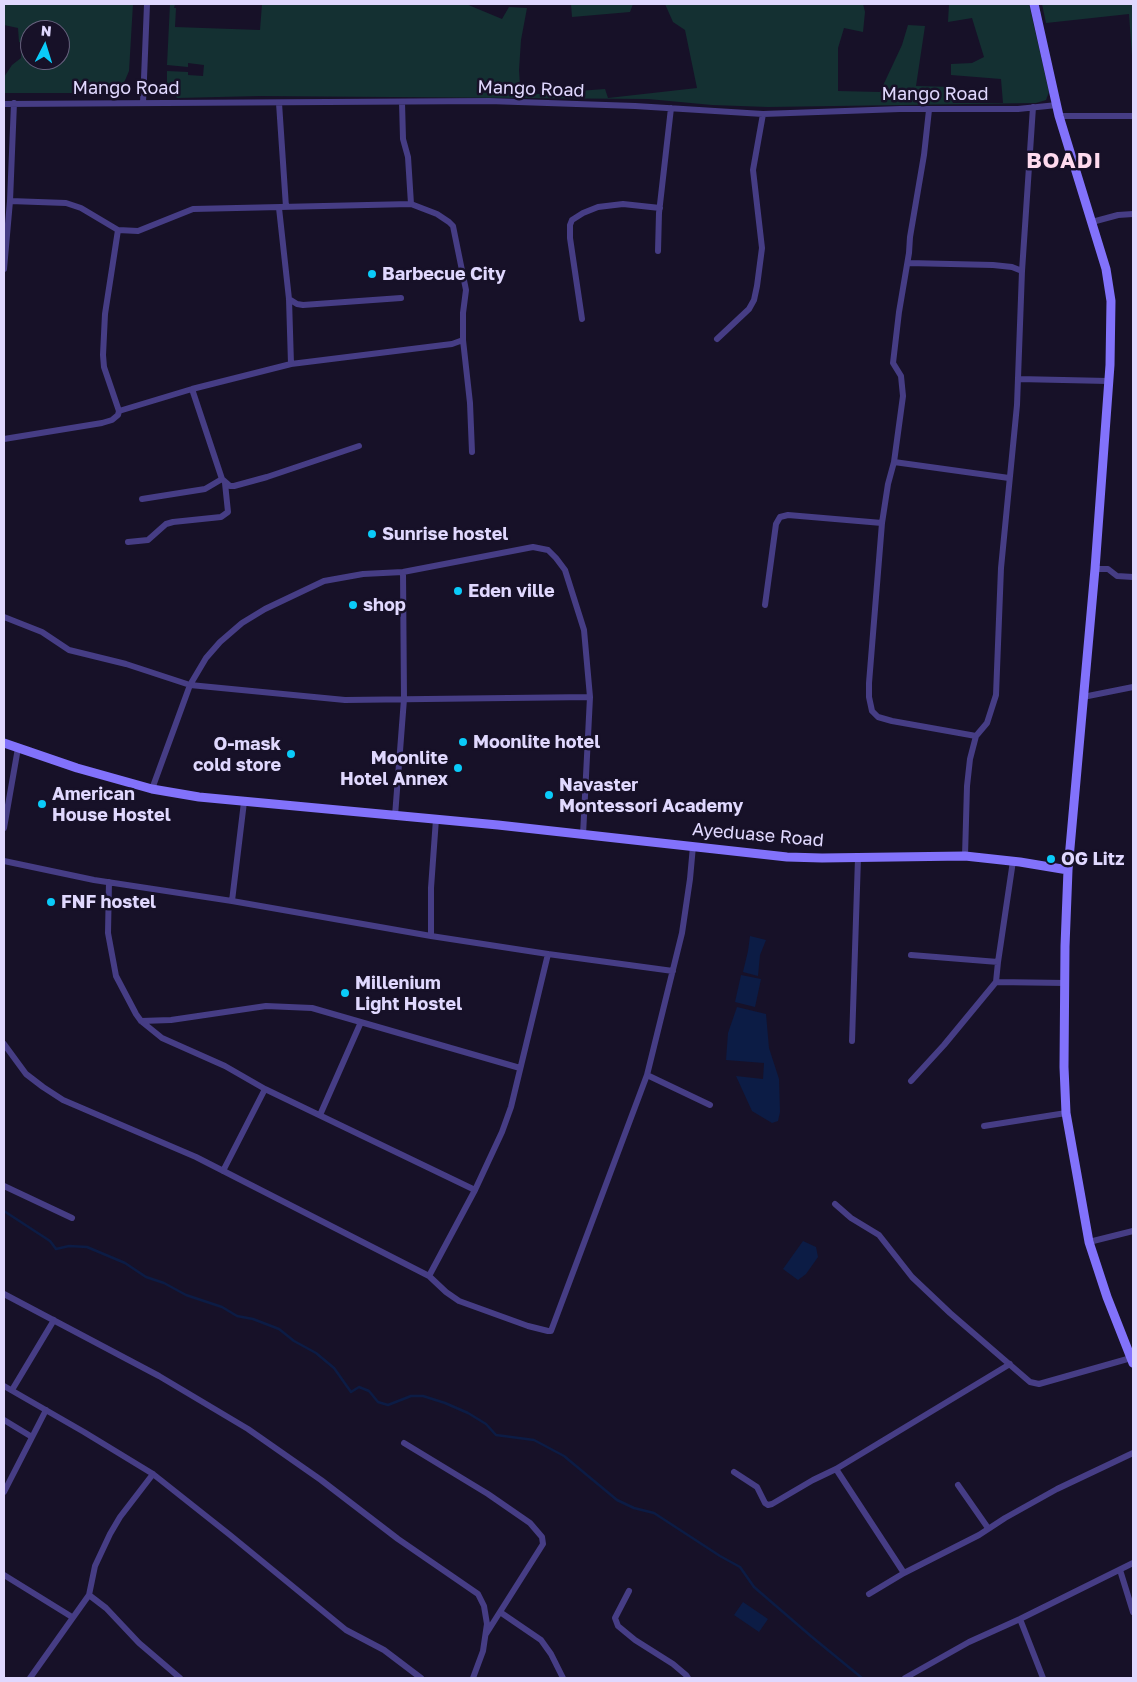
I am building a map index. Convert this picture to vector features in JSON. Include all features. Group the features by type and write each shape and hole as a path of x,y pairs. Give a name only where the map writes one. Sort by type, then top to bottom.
{"street":[{"path":"144,103 147,4"},
{"path":"835,1204 851,1218 879,1235 912,1277 950,1313 1030,1382 1036,1384 1132,1361 1107,1297 1089,1242 1066,1112 1064,1067 1064,983 1068,870 1095,569 1112,301 1106,269 1059,116 1034,4"},
{"path":"279,102 282,207 289,299 291,364"},
{"path":"402,102 403,139 408,157 411,204"},
{"name":"Mango Road","path":"4,104 489,102 671,108 763,114 1057,105"},
{"path":"4,269 10,201 14,104"},
{"path":"965,856 967,786 970,759 976,736 987,723 996,695 1000,576 1018,379 1022,271 1033,107"},
{"path":"658,251 660,208 671,108"},
{"path":"929,110 894,363 901,376 903,396 894,462 888,484 882,523 869,683 872,710 878,717 976,736"},
{"path":"717,339 749,309 754,300 757,286 762,248 753,170 763,114"},
{"path":"1059,116 1133,116"},
{"path":"10,201 66,203 81,208 118,230 138,231 193,209 411,204 437,214 453,226 466,290 463,313 463,340 470,403 472,452"},
{"path":"582,319 570,238 572,220 598,207 623,204 660,208"},
{"path":"1092,222 1118,215 1133,214"},
{"path":"4,439 102,423 118,416 119,411 104,367 103,355 105,314 118,230"},
{"path":"908,263 993,265 1012,267 1022,271"},
{"path":"289,299 303,305 401,298"},
{"path":"119,411 192,389 291,364 452,344 463,340"},
{"path":"1018,379 1108,382"},
{"path":"128,542 148,540 166,524 221,517 228,512 224,481 192,389"},
{"path":"142,499 205,489 224,481 234,486 359,446"},
{"path":"894,462 1009,478"},
{"path":"766,605 776,524 780,516 788,515 882,523"},
{"path":"152,789 190,685 206,658 220,642 242,623 266,609 324,581 363,574 403,572 533,547 548,550 565,570 584,630 590,697 583,835"},
{"path":"1095,569 1108,569 1117,576 1133,577"},
{"path":"394,816 404,700 403,572"},
{"path":"4,617 42,632 68,650 126,664 190,685 344,700 590,697"},
{"path":"1083,697 1133,687"},
{"name":"Ayeduase Road","path":"4,743 77,768 152,789 199,797 436,819 787,857 965,856 1013,861 1068,870"},
{"path":"4,828 18,748"},
{"path":"232,901 244,802"},
{"path":"431,936 431,888 436,819"},
{"path":"4,1044 26,1074 43,1088 63,1100 196,1157 429,1276 459,1301 548,1332 551,1331 647,1076 686,911 693,846"},
{"path":"852,1041 858,858"},
{"path":"4,861 109,882 232,901 431,936 673,971"},
{"path":"910,1081 996,982 1013,861"},
{"path":"109,882 108,933 116,976 141,1021 162,1038 225,1066 265,1089 475,1190"},
{"path":"429,1276 475,1190 502,1132 511,1107 548,954"},
{"path":"911,955 998,962"},
{"path":"996,982 1064,983"},
{"path":"141,1021 171,1020 230,1010 275,1006 312,1008 520,1068"},
{"path":"320,1116 361,1022"},
{"path":"647,1076 710,1105"},
{"path":"223,1171 265,1089"},
{"path":"984,1126 1066,1112"},
{"path":"4,1186 72,1218"},
{"path":"1089,1242 1133,1231"},
{"path":"4,1294 159,1376 248,1429 321,1480 398,1539 478,1594 486,1612 486,1636 483,1651 472,1678"},
{"path":"12,1390 54,1320"},
{"path":"734,1472 757,1487 765,1503 768,1505 836,1469 1010,1364"},
{"path":"4,1386 153,1474 346,1630 390,1654 421,1678"},
{"path":"4,1492 46,1410"},
{"path":"4,1420 32,1437"},
{"path":"404,1443 509,1508 530,1523 542,1537 543,1544 486,1636"},
{"path":"869,1594 904,1573 963,1544 1064,1485 1133,1453"},
{"path":"836,1469 904,1573"},
{"path":"30,1678 89,1595 95,1566 110,1534 120,1517 153,1474"},
{"path":"958,1486 988,1528"},
{"path":"905,1678 969,1642 1133,1563"},
{"path":"1120,1570 1133,1612"},
{"path":"4,1574 72,1617"},
{"path":"629,1591 615,1618 618,1626 635,1640 673,1664 688,1678"},
{"path":"89,1595 106,1608 139,1643 180,1678"},
{"path":"500,1612 541,1640 551,1654 563,1678"},
{"path":"1020,1619 1042,1678"}],"green space":[{"path":"4,4 133,4 129,71 123,85 111,93 4,93 4,77 12,65 20,59 20,70 70,70 70,20 20,20 20,42 18,28 4,25"},
{"path":"170,4 175,4 174,8 176,8 175,27 260,30 262,4 466,4 502,19 509,7 527,8 521,40 519,70 520,86 524,95 605,89 608,98 697,88 685,30 673,22 665,4 863,4 865,12 863,32 844,28 838,48 838,91 880,92 902,45 908,25 925,26 916,86 952,87 953,103 1003,103 1001,79 951,75 951,64 972,63 984,57 972,18 948,22 949,4 1029,4 1049,92 1046,100 1036,103 768,107 712,105 648,99 260,96 177,98 167,82 167,71 188,72 188,75 203,76 204,65 188,63 188,67 167,65"},
{"path":"571,4 633,4 630,12 572,17"},
{"path":"1042,4 1133,4 1133,70 1129,14 1046,23"}],"water":[{"path":"750,936 766,940 760,955 758,976 743,972"},
{"path":"741,975 761,979 755,1007 735,1002"},
{"path":"737,1007 766,1014 769,1048 779,1079 780,1112 778,1121 772,1123 752,1111 736,1076 763,1079 764,1063 726,1060 728,1033"},
{"path":"803,1241 816,1247 818,1257 806,1274 798,1280 783,1269"},
{"path":"743,1602 768,1619 759,1632 734,1615"}],"waterway":[{"path":"4,1211 50,1241 56,1249 69,1246 87,1247 125,1263 146,1277 164,1283 186,1295 222,1307 237,1316 253,1319 279,1329 294,1341 316,1353 334,1368 351,1392 359,1387 369,1391 378,1402 388,1405 411,1396 423,1396 468,1413 486,1424 496,1435 534,1440 564,1456 617,1500 634,1508 654,1513 740,1567 754,1587 862,1678"}],"place":[{"name":"Barbecue City","path":"372,274"},
{"name":"Sunrise hostel","path":"372,534"},
{"name":"Eden ville","path":"458,591"},
{"name":"shop","path":"353,605"},
{"name":"Moonlite hotel","path":"463,742"},
{"name":"O-mask cold store","path":"291,754"},
{"name":"Moonlite Hotel Annex","path":"458,768"},
{"name":"Navaster Montessori Academy","path":"549,795"},
{"name":"American House Hostel","path":"42,804"},
{"name":"OG Litz","path":"1051,859"},
{"name":"FNF hostel","path":"51,902"},
{"name":"Millenium Light Hostel","path":"345,993"}],"district":[{"name":"BOADI","path":"1064,161"}]}
